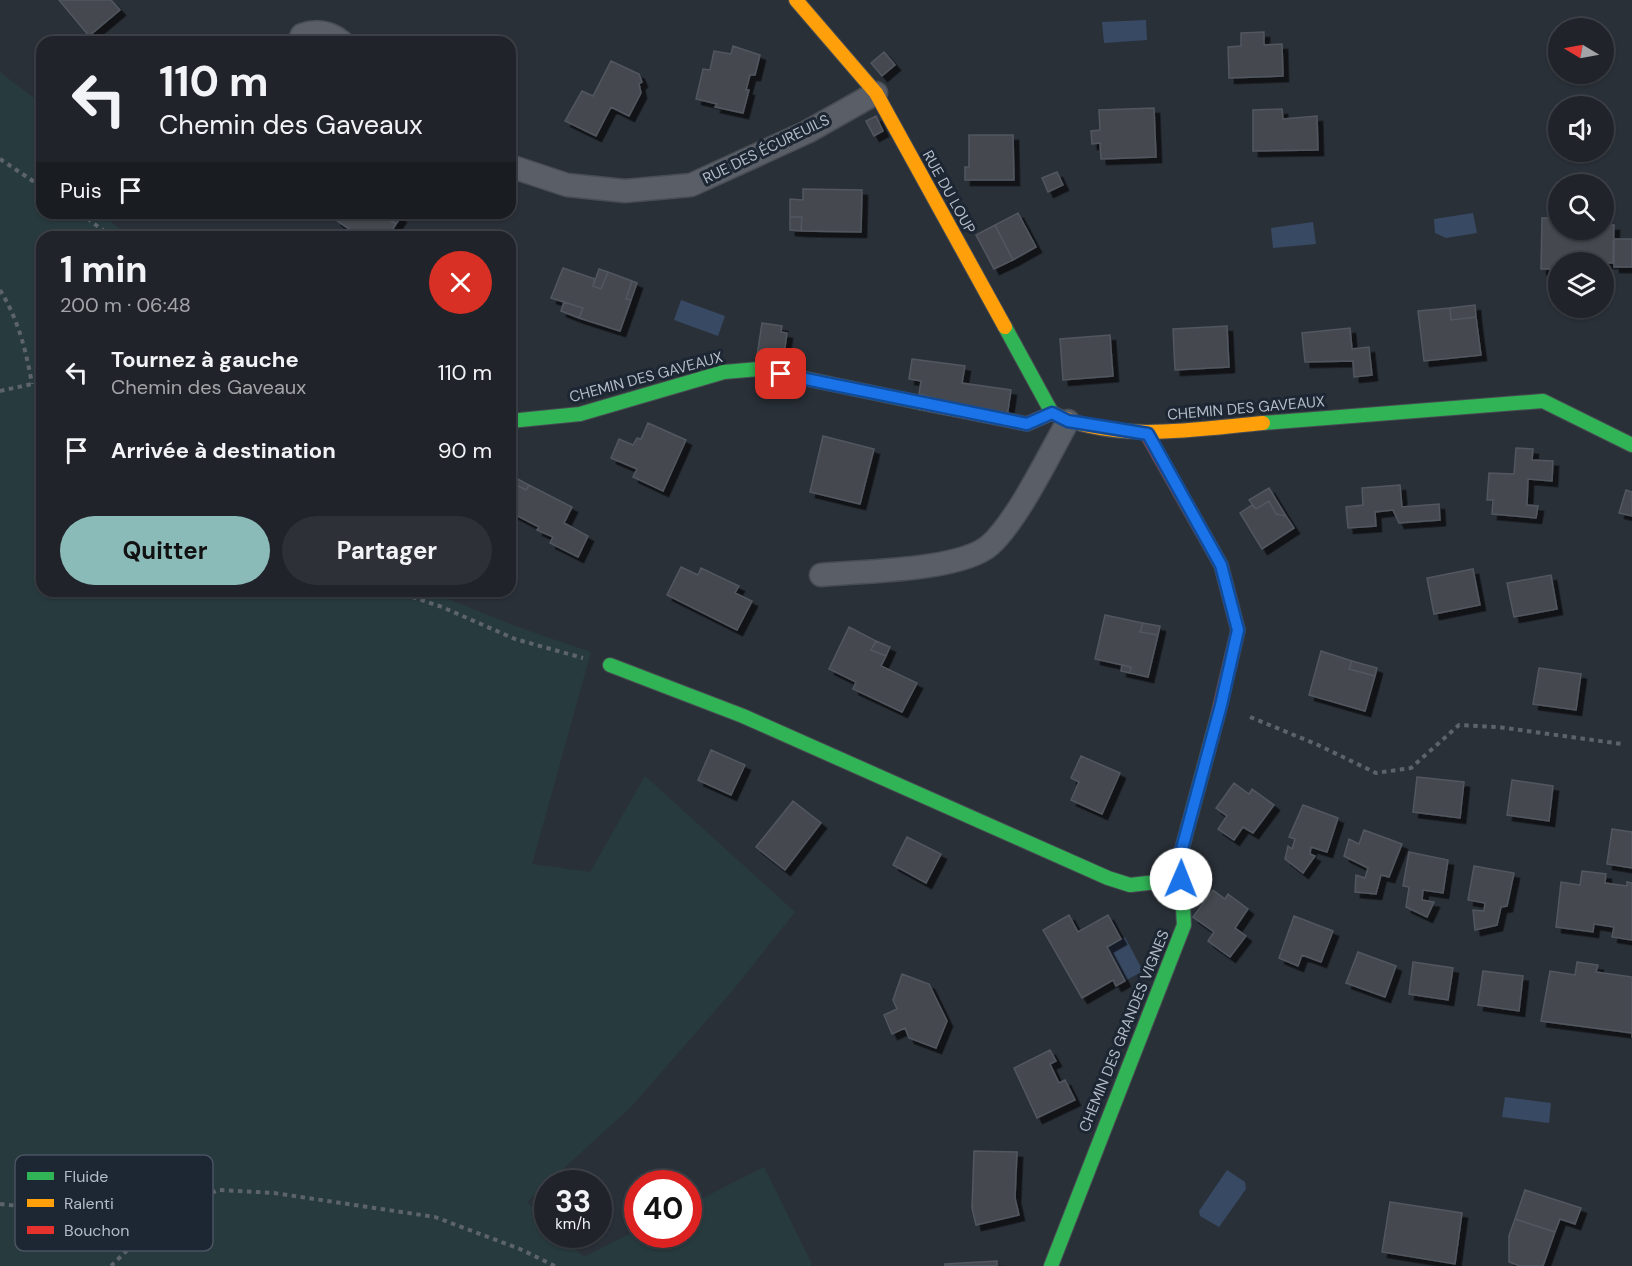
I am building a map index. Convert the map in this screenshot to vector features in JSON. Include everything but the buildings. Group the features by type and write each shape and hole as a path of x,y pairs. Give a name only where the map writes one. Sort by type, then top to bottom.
{"street":[{"name":"RUE DU LOUP","path":"796,0 876,93 1060,417"},
{"path":"302,36 313,31 335,36"},
{"name":"RUE DES ÉCUREUILS","path":"516,168 567,185 625,191 691,185 807,132 876,93"},
{"name":"CHEMIN DES GAVEAUX","path":"516,420 580,414 724,372 759,369 1027,424 1060,417 1148,434 1334,416 1544,401 1632,446"},
{"path":"821,575 956,562 989,546 1012,518 1060,417"},
{"name":"CHEMIN DES GRANDES VIGNES","path":"1051,1266 1184,926 1180,856 1221,705 1238,630 1221,565 1148,434"},
{"path":"610,665 743,716 1108,878 1130,885 1157,882 1180,856"}],"path":[{"path":"0,159 36,183"},
{"path":"88,219 104,231"},
{"path":"0,290 13,311 32,384"},
{"path":"0,392 36,385"},
{"path":"413,597 442,607 515,639 610,665"},
{"path":"1221,705 1316,744 1376,773 1411,768 1459,725 1498,727 1622,744"},
{"path":"213,1192 218,1190 274,1193 435,1218 520,1249 555,1266"},
{"path":"0,1204 15,1206"},
{"path":"111,1266 128,1251"}],"green space":[{"path":"0,72 36,99 36,219 108,219 122,231 36,231 36,597 443,597 518,627 591,652 532,864 590,872 645,776 795,912 733,990 632,1106 562,1170 534,1170 534,1196 527,1202 534,1209 534,1248 574,1248 584,1257 602,1248 612,1248 612,1243 624,1237 624,1248 702,1248 702,1198 764,1167 811,1266 0,1266"}],"water":[{"path":"1146,20 1147,40 1104,43 1102,22"},
{"path":"1473,213 1477,233 1446,238 1435,233 1434,219"},
{"path":"1313,222 1316,244 1273,248 1271,228"},
{"path":"681,300 725,316 718,336 674,320"},
{"path":"1125,937 1143,971 1125,981 1107,947"},
{"path":"1505,1097 1551,1103 1549,1123 1502,1117"},
{"path":"1227,1170 1245,1182 1246,1189 1219,1227 1200,1216 1199,1211"}],"traffic: fast":[{"path":"1005,327 1052,413"},
{"path":"516,420 580,414 724,372 759,369 922,403"},
{"path":"1263,423 1543,401 1632,445"},
{"path":"610,665 743,716 1108,878 1130,885 1157,882 1180,856"},
{"path":"1051,1266 1184,925 1180,856 1218,715"}],"traffic: slow":[{"path":"796,0 876,93 1005,327"},
{"path":"922,403 1027,424 1052,413 1076,423 1129,431 1183,431 1263,423"}],"traffic: jam":[{"path":"1147,434 1221,565 1238,630 1218,715"}],"route":[{"path":"781,374 1027,424 1052,413 1068,421 1148,434 1221,565 1238,630 1221,705 1180,856 1181,879"}]}
